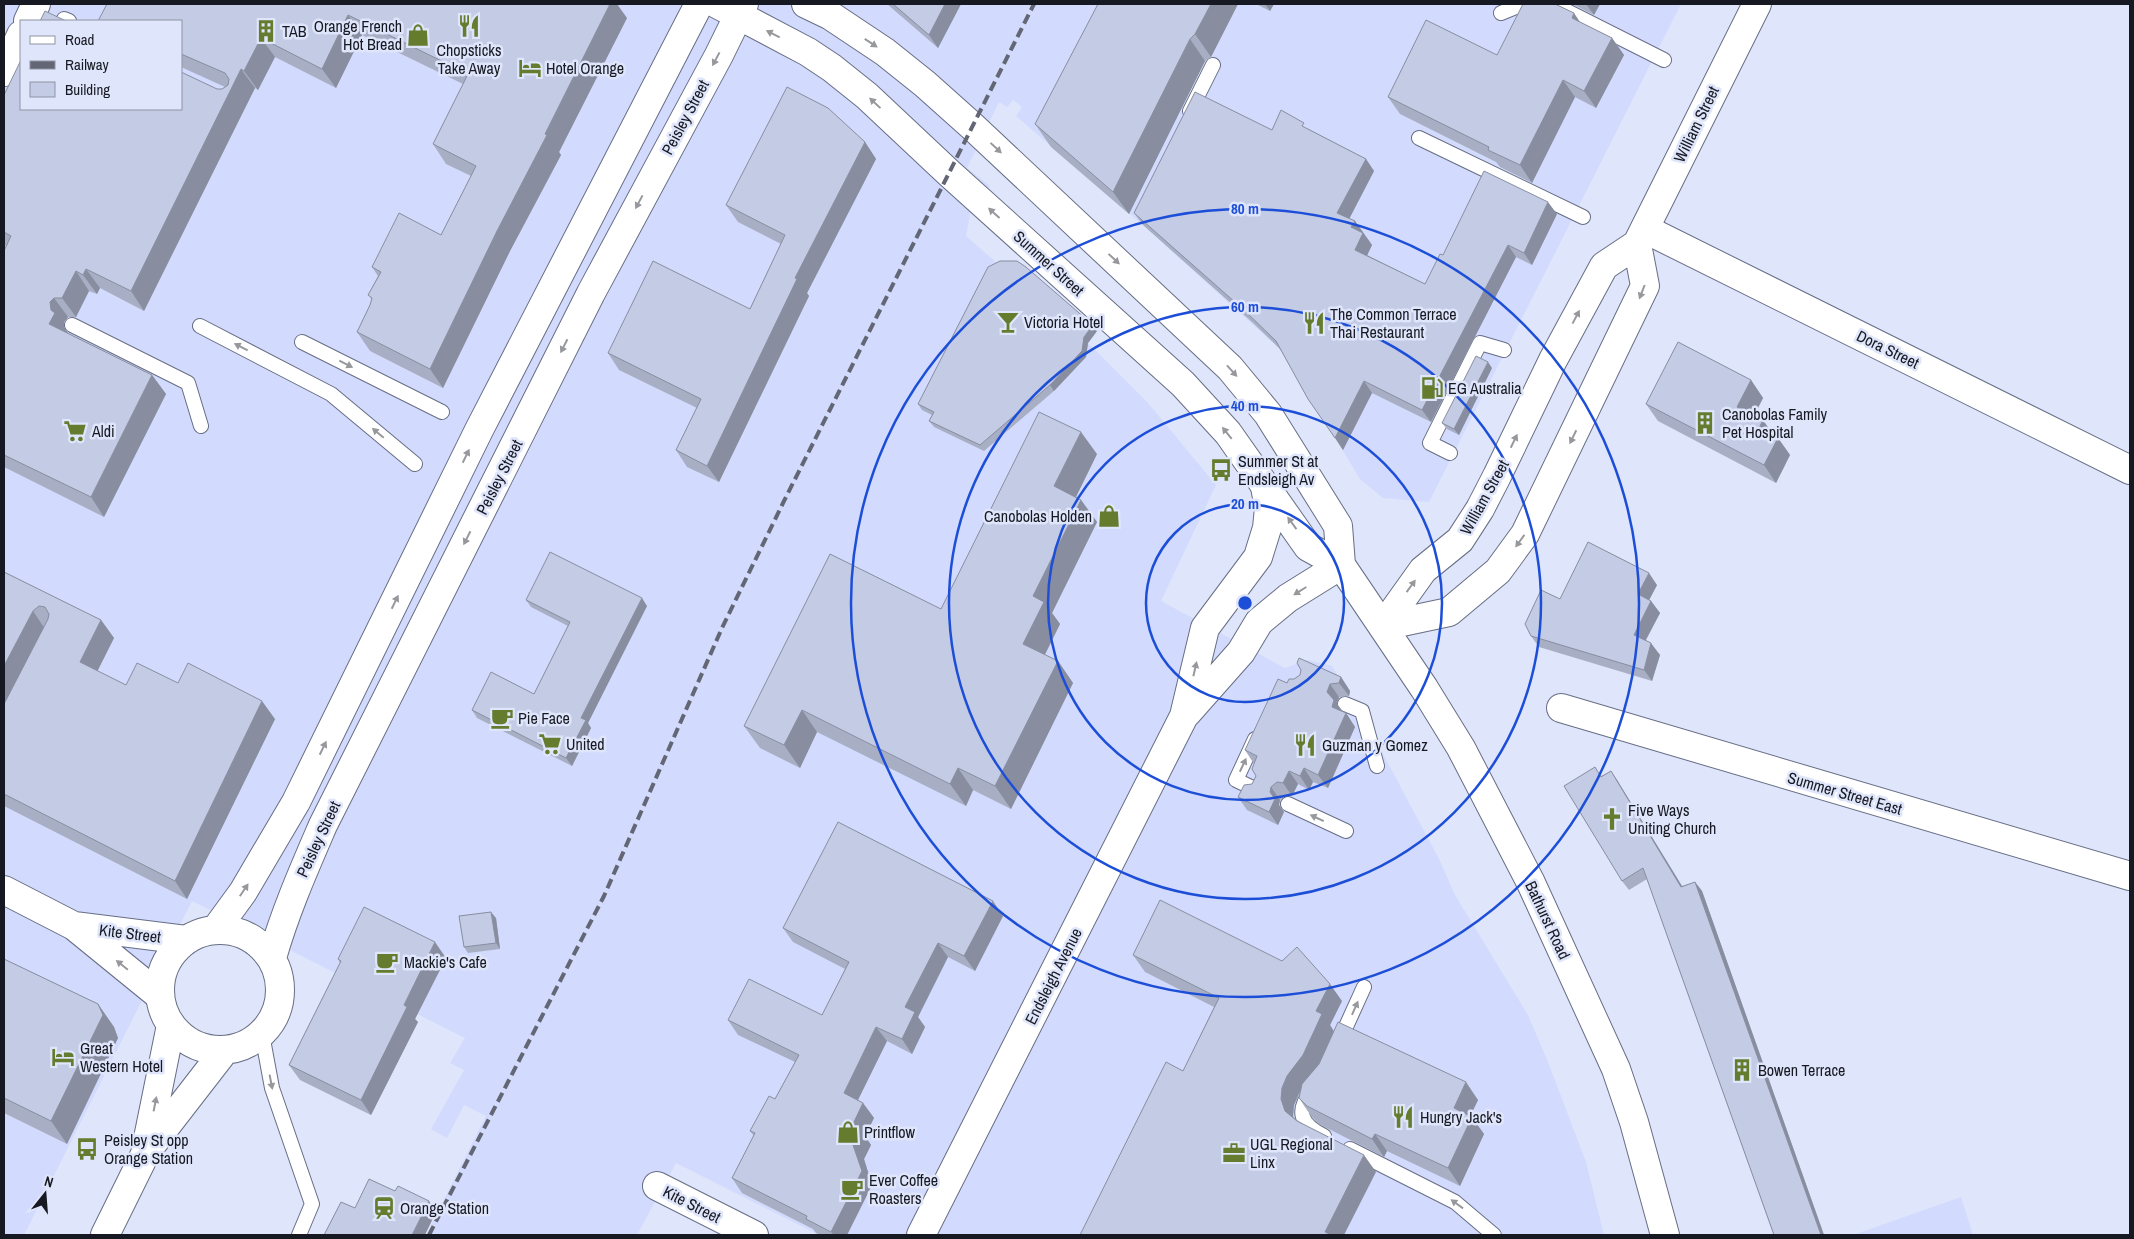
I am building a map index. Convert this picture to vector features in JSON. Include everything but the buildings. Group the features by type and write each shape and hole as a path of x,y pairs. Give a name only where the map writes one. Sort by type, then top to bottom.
{"main road":[{"path":"28,20 36,4"},
{"path":"216,929 243,892 296,802 479,430 699,4"},
{"path":"806,4 831,16 885,52 925,84 1230,368 1268,414 1338,526 1341,565"},
{"name":"William Street","path":"1383,626 1423,570 1460,540 1493,484 1553,360 1604,266 1641,237 1757,4"},
{"name":"Summer Street","path":"733,8 808,52 832,68 867,96 1183,384 1228,433 1308,547 1341,565 1383,626"},
{"name":"Peisley Street","path":"272,958 289,904 323,825 733,8"},
{"path":"4,72 20,37"},
{"path":"1383,626 1449,612 1498,571 1525,534 1645,286 1641,237"},
{"name":"Dora Street","path":"1641,237 2130,470"},
{"name":"Endsleigh Avenue","path":"921,1235 1184,716 1205,628 1258,557 1267,528 1268,508 1265,487"},
{"name":"Endsleigh Avenue","path":"1184,716 1241,652 1259,622 1288,598 1341,565"},
{"name":"Bathurst Road","path":"1383,626 1461,748 1531,883 1593,1015 1616,1069 1634,1122 1664,1235"},
{"name":"Summer Street East","path":"1561,708 2130,876"},
{"name":"Kite Street","path":"4,890 74,926 160,996"},
{"name":"Kite Street","path":"74,926 186,940"},
{"path":"216,929 233,930 248,936 262,946 272,958 280,977 281,998 275,1017 262,1034 245,1046 225,1050 204,1048 185,1039 171,1024 163,1011 160,996 160,980 165,964 174,950 186,940 200,932 216,929"},
{"path":"146,1152 171,1024"},
{"path":"105,1235 146,1152 225,1050"},
{"name":"Kite Street","path":"658,1186 754,1235"}],"lane":[{"path":"1501,13 1524,4"},
{"path":"1552,4 1664,60"},
{"path":"1183,126 1213,65"},
{"path":"1419,138 1583,217"},
{"path":"72,325 188,384 201,426"},
{"path":"200,326 331,394 416,464"},
{"path":"302,342 442,412"},
{"path":"1450,453 1430,443 1480,343 1504,350"},
{"path":"1345,704 1362,712 1377,766"},
{"path":"1257,790 1236,780 1260,728"},
{"path":"1288,804 1346,831"},
{"path":"1332,1059 1364,987"},
{"path":"262,1034 272,1088 312,1204 299,1235"},
{"path":"1323,1077 1302,1106 1302,1117 1305,1124 1314,1131 1455,1202 1494,1235"}],"shaded area":[{"path":"4,4 1681,4 1429,502 1383,498 1360,479 1284,353 1145,227 1016,116 1022,107 1013,100 1007,107 999,102 967,168 990,186 970,214 966,236 1088,343 1148,403 1216,485 1161,601 1285,668 1308,660 1332,666 1381,750 1439,859 1455,895 1528,1015 1586,1162 1604,1235 819,1235 676,1163 637,1235 426,1235 486,1116 464,1105 447,1138 431,1129 464,1070 450,1063 465,1038 192,901 24,1235 4,1235"},
{"path":"1961,1197 1973,1235 1853,1235"}],"railway":[{"path":"429,1235 604,896 722,628 1034,4"}],"place":[{"name":"Chopsticks Take Away","path":"469,26"},
{"name":"TAB","path":"266,31"},
{"name":"Orange French Hot Bread","path":"418,35"},
{"name":"Hotel Orange","path":"530,68"},
{"name":"Victoria Hotel","path":"1008,322"},
{"name":"The Common Terrace Thai Restaurant","path":"1314,323"},
{"name":"EG Australia","path":"1432,388"},
{"name":"Canobolas Family Pet Hospital","path":"1705,423"},
{"name":"Aldi","path":"75,431"},
{"name":"Summer St at Endsleigh Av","path":"1221,470"},
{"name":"Canobolas Holden","path":"1109,516"},
{"name":"Pie Face","path":"502,718"},
{"name":"United","path":"550,744"},
{"name":"Guzman y Gomez","path":"1305,745"},
{"name":"Five Ways Uniting Church","path":"1612,819"},
{"name":"Mackie's Cafe","path":"387,962"},
{"name":"Great Western Hotel","path":"63,1057"},
{"name":"Bowen Terrace","path":"1742,1070"},
{"name":"Hungry Jack's","path":"1403,1117"},
{"name":"Printflow","path":"848,1132"},
{"name":"Peisley St opp Orange Station","path":"87,1149"},
{"name":"UGL Regional Linx","path":"1234,1153"},
{"name":"Ever Coffee Roasters","path":"852,1189"},
{"name":"Orange Station","path":"384,1208"}]}
